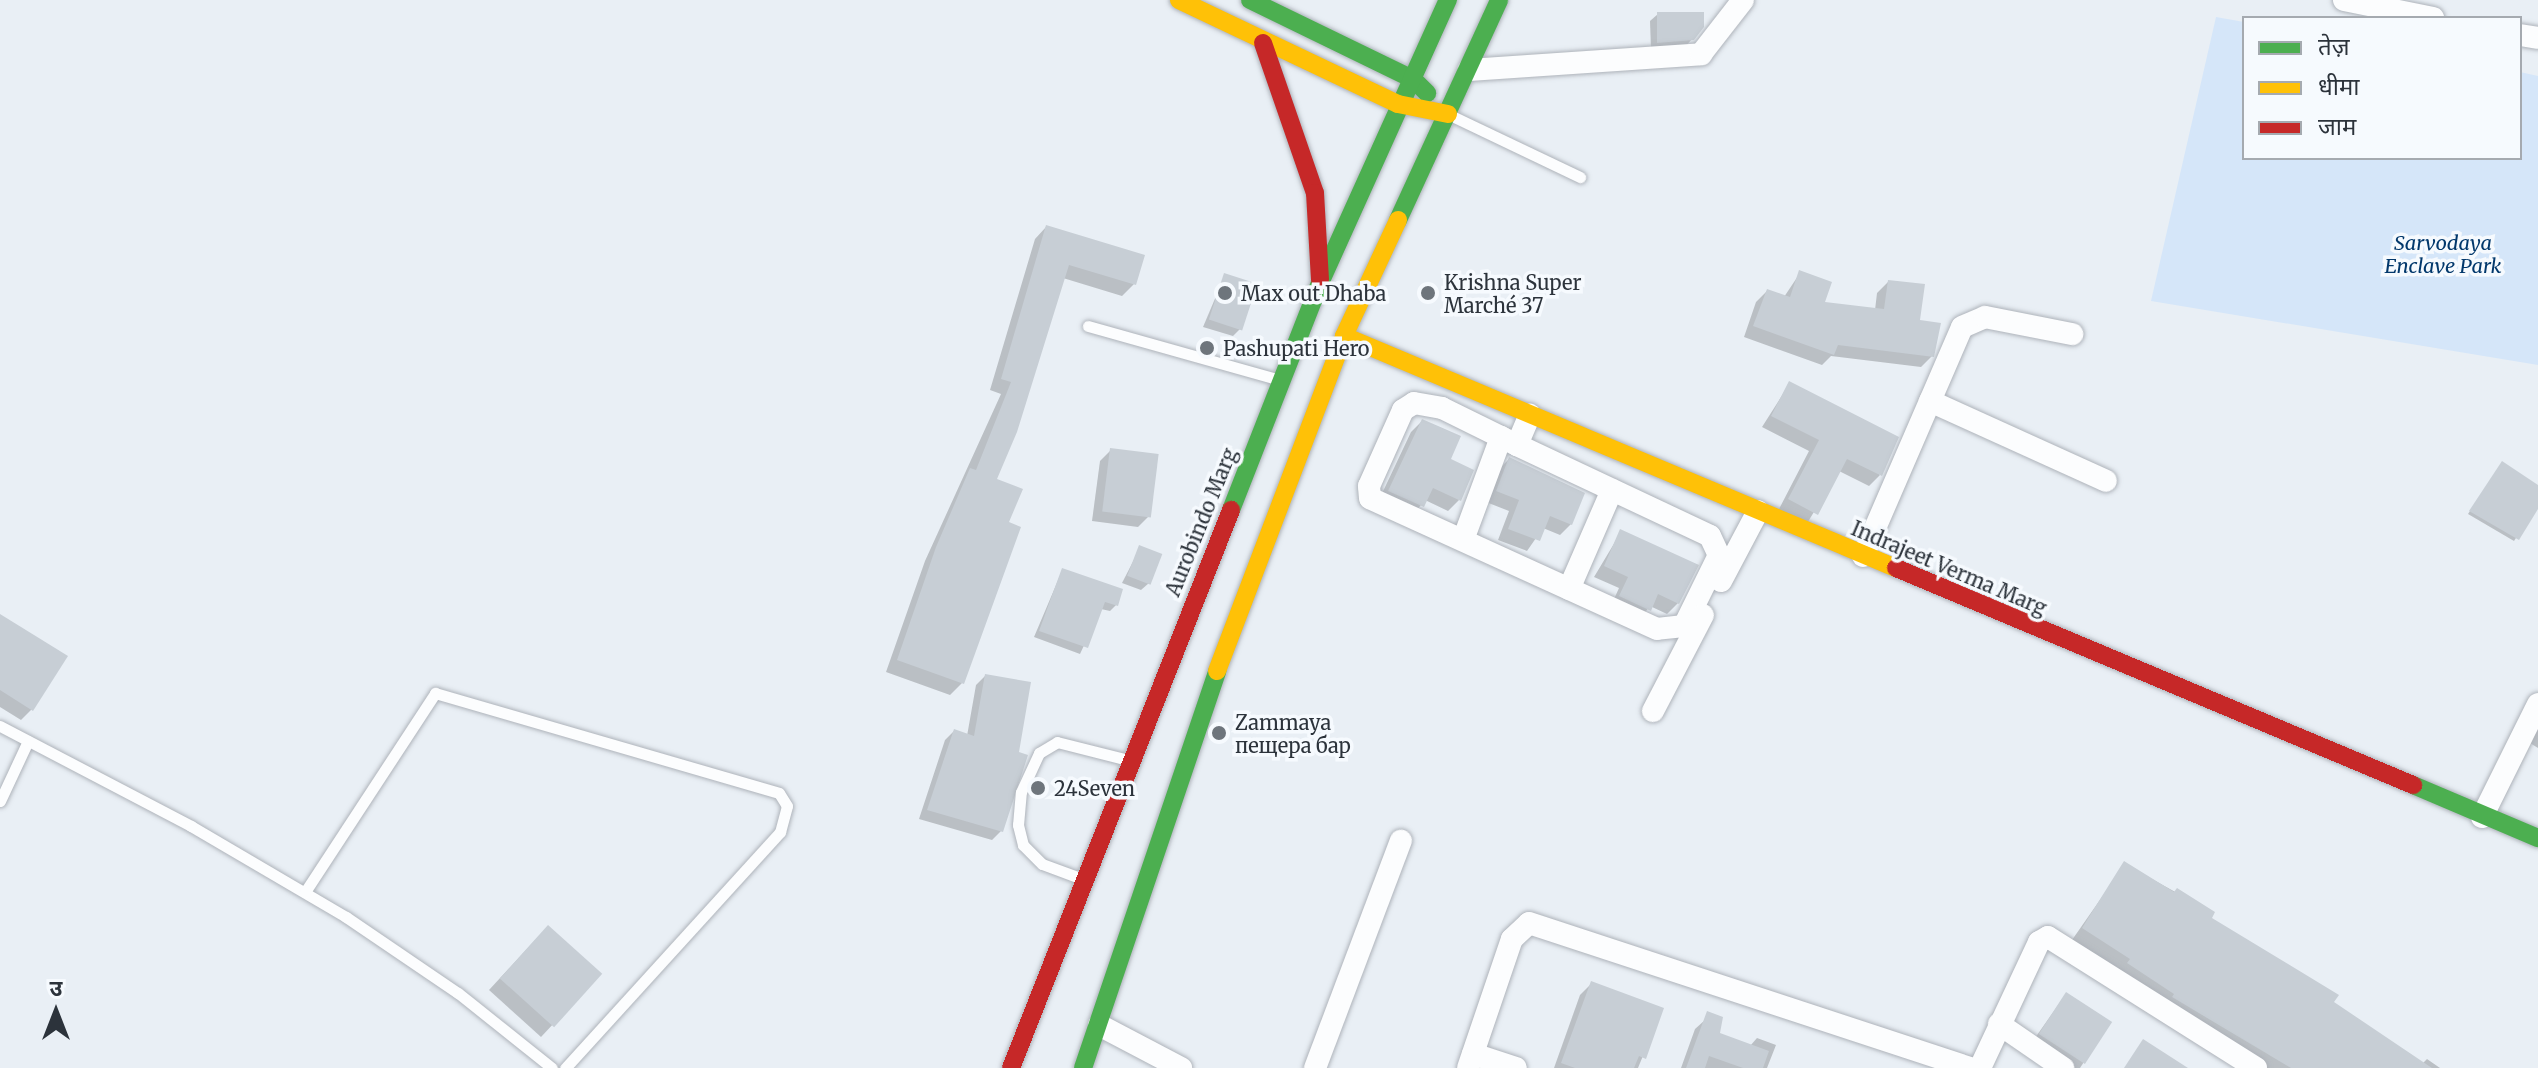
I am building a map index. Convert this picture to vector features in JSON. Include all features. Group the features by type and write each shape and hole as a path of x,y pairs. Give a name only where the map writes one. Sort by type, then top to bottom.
{"main road":[{"path":"1179,0 1263,43 1398,104 1448,114"},
{"path":"1250,0 1413,79 1448,114"},
{"name":"Aurobindo Marg","path":"1011,1068 1320,283 1398,104 1413,79 1448,0"},
{"path":"1083,1068 1196,728 1344,336 1414,177 1448,114 1499,0"},
{"path":"1263,43 1312,181 1320,283"},
{"name":"Indrajeet Verma Marg","path":"1344,336 2538,838"}],"street":[{"path":"1469,70 1706,53 1743,0"},
{"path":"2344,0 2400,6 2428,16"},
{"path":"1863,556 1962,327 1973,319 2072,334"},
{"path":"1930,401 2106,481"},
{"path":"1414,403 1442,408 1509,441 1710,536 1719,555 1684,626 1672,631 1569,589 1370,498 1369,486 1403,410 1414,403"},
{"path":"1463,540 1509,441 1530,415"},
{"path":"1569,589 1612,490"},
{"path":"1653,711 1758,511"},
{"path":"2482,817 2538,704"},
{"path":"1315,1068 1401,841"},
{"path":"1516,1068 1470,1061 1512,939 1519,929 1537,923 1970,1068"},
{"path":"1980,1068 2039,942 2048,937 2256,1068"},
{"path":"1999,1024 2063,1068"},
{"path":"1099,1025 1181,1068"}],"lane":[{"path":"1448,114 1580,177"},
{"path":"1088,326 1281,381"},
{"path":"305,892 435,693 633,747 779,793 787,806 780,832 565,1068"},
{"path":"0,726 305,892 419,964 552,1068"},
{"path":"0,801 28,741"},
{"path":"1084,880 1042,864 1023,845 1018,825 1021,792 1039,753 1057,742 1131,761"}],"green space":[{"name":"Sarvodaya Enclave Park","path":"2216,17 2242,22 2242,160 2522,160 2522,72 2538,76 2538,365 2151,301"}],"building":[{"path":"1657,12 1704,12 1704,27 1694,40 1657,43"},
{"path":"1046,225 1145,255 1136,285 1069,265 1017,432 997,479 1023,489 1009,522 1021,527 964,684 897,660 936,547 970,468 976,470 1011,382 1001,379"},
{"path":"1799,270 1832,282 1825,302 1884,309 1888,280 1925,284 1920,320 1941,323 1934,357 1838,345 1834,355 1753,326 1767,289 1790,297"},
{"path":"1224,273 1257,284 1242,330 1209,320"},
{"path":"1789,381 1899,437 1882,476 1847,459 1818,515 1788,499 1819,440 1771,416"},
{"path":"1422,419 1461,436 1451,459 1474,470 1461,501 1433,488 1424,507 1388,491"},
{"path":"1110,448 1159,454 1151,517 1102,512"},
{"path":"1509,457 1585,493 1572,525 1550,516 1540,541 1508,529 1519,500 1496,491"},
{"path":"2502,461 2538,485 2538,509 2519,540 2469,511"},
{"path":"1620,529 1699,565 1679,604 1658,594 1651,611 1619,596 1628,577 1604,566"},
{"path":"1139,545 1162,554 1151,585 1127,576"},
{"path":"1062,568 1123,589 1118,606 1105,602 1088,648 1039,631"},
{"path":"0,614 68,656 33,711 0,690"},
{"path":"985,674 1031,682 1019,752 1028,755 1003,832 927,810 954,729 974,736"},
{"path":"2124,861 2174,892 2177,888 2215,912 2212,918 2339,995 2334,1002 2432,1068 2291,1068 2172,997 2174,994 2127,963 2130,959 2082,928"},
{"path":"548,925 602,974 554,1027 500,979"},
{"path":"1591,981 1664,1008 1646,1059 1639,1056 1634,1068 1575,1068 1561,1063"},
{"path":"2066,992 2112,1022 2085,1064 2039,1034"},
{"path":"1707,1011 1723,1017 1720,1033 1769,1051 1763,1068 1743,1068 1709,1056 1705,1068 1686,1068"},
{"path":"2143,1039 2188,1068 2124,1068"}],"traffic: fast":[{"path":"1250,0 1413,79 1427,93"},
{"path":"1231,510 1320,283 1448,0"},
{"path":"1398,220 1499,0"},
{"path":"1083,1068 1217,671"},
{"path":"2413,785 2538,838"}],"traffic: slow":[{"path":"1179,0 1398,104 1448,114"},
{"path":"1217,671 1344,336 1398,220"},
{"path":"1344,336 1896,568"}],"traffic: jam":[{"path":"1263,43 1315,193 1320,280"},
{"path":"1011,1068 1231,510"},
{"path":"1896,568 2413,785"}],"place":[{"name":"Max out Dhaba","path":"1225,293"},
{"name":"Krishna Super Marché 37","path":"1428,293"},
{"name":"Pashupati Hero","path":"1207,348"},
{"name":"Zammaya пещера бар","path":"1219,733"},
{"name":"24Seven","path":"1038,788"}]}
